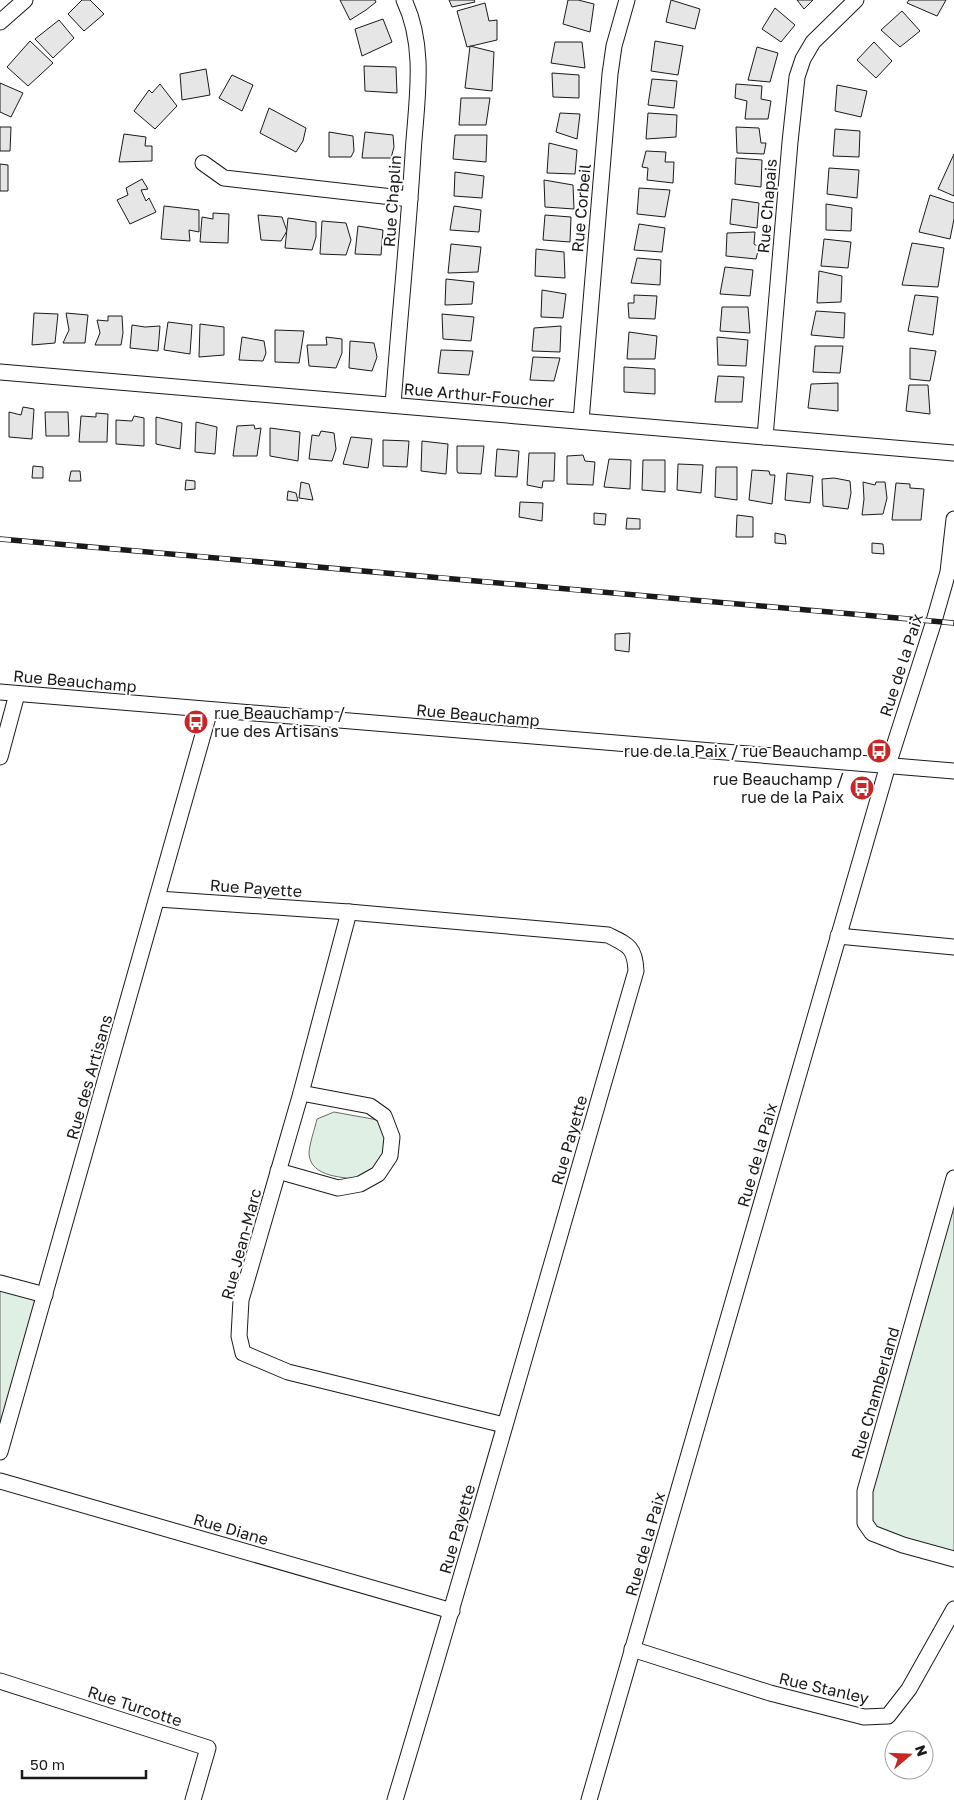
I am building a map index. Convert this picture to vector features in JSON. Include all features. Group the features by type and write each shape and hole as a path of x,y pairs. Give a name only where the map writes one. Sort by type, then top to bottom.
{"street":[{"path":"0,22 24,0"},
{"name":"Rue Chaplin","path":"393,405 410,199 419,55 412,19 404,0"},
{"name":"Rue Corbeil","path":"581,421 610,74 614,46 627,0"},
{"name":"Rue Chapais","path":"765,437 797,77 803,60 813,42 856,0"},
{"path":"203,163 224,178 410,199"},
{"name":"Rue Arthur-Foucher","path":"0,372 221,393 393,405 954,453"},
{"name":"Rue de la Paix","path":"589,1800 838,936 888,765 948,572 954,519"},
{"name":"Rue Beauchamp","path":"0,692 954,771"},
{"path":"0,757 17,694"},
{"name":"Rue des Artisans","path":"0,1452 210,710"},
{"name":"Rue Payette","path":"158,899 349,912 608,935 625,944 635,956 636,971 397,1800"},
{"name":"Rue Jean-Marc","path":"349,912 301,1093 241,1300 239,1336 244,1353 288,1372 504,1426"},
{"path":"838,936 954,947"},
{"path":"278,1171 338,1188 360,1184 378,1174 390,1156 392,1137 384,1116 370,1106 301,1093"},
{"name":"Rue Chamberland","path":"954,1178 865,1490 865,1523 872,1533 903,1545 954,1559"},
{"path":"0,1283 45,1295"},
{"name":"Rue Diane","path":"0,1481 452,1611"},
{"name":"Rue Stanley","path":"632,1649 770,1693 864,1717 888,1716 909,1689 954,1608"},
{"name":"Rue Turcotte","path":"0,1681 208,1748 193,1800"}],"green space":[{"path":"334,1112 378,1120 386,1134 384,1159 362,1180 329,1175 316,1168 311,1162 309,1150 317,1119"},
{"path":"954,1195 954,1560 873,1534 866,1489"},
{"path":"0,1283 44,1295 0,1449"}],"building":[{"path":"82,0 90,0 104,14 84,31 68,14"},
{"path":"340,0 375,0 376,2 350,20"},
{"path":"449,0 474,0 475,2 452,7"},
{"path":"568,0 578,0 594,4 590,32 563,24"},
{"path":"671,0 700,9 695,29 666,22"},
{"path":"797,0 813,0 804,9"},
{"path":"909,0 946,0 937,16 907,3"},
{"path":"485,3 489,21 497,20 497,40 467,47 457,11"},
{"path":"775,8 795,25 781,42 762,29"},
{"path":"902,11 920,31 900,47 881,30"},
{"path":"383,19 392,42 362,56 355,29"},
{"path":"59,20 74,38 53,58 35,39"},
{"path":"30,41 53,63 28,86 7,67"},
{"path":"655,41 683,46 678,75 651,71"},
{"path":"555,42 582,42 585,68 551,63"},
{"path":"874,42 892,61 876,78 857,60"},
{"path":"470,46 494,52 492,91 465,88"},
{"path":"757,47 778,53 770,82 748,80"},
{"path":"364,66 396,67 397,93 365,91"},
{"path":"206,69 210,95 182,100 180,74"},
{"path":"552,73 579,75 579,98 553,97"},
{"path":"232,75 253,85 242,111 219,98"},
{"path":"652,79 677,81 674,108 648,105"},
{"path":"0,83 23,93 11,117 0,112"},
{"path":"160,84 177,106 155,129 134,111 149,90 152,93"},
{"path":"736,84 762,86 761,99 771,101 768,119 745,119 747,101 735,98"},
{"path":"837,85 867,91 861,117 835,111"},
{"path":"461,98 490,98 486,125 459,125"},
{"path":"269,108 306,128 303,141 296,152 260,133"},
{"path":"560,113 580,114 577,139 556,132"},
{"path":"648,113 677,115 676,137 646,139"},
{"path":"0,127 11,127 10,151 0,151"},
{"path":"736,127 759,128 761,143 766,143 764,154 737,153"},
{"path":"835,129 860,131 859,157 833,156"},
{"path":"329,132 353,136 354,151 351,157 329,157"},
{"path":"365,132 393,135 394,147 391,158 362,158"},
{"path":"124,134 146,137 145,146 152,146 152,161 119,162"},
{"path":"455,135 487,135 486,162 453,159"},
{"path":"549,143 577,150 575,174 547,173"},
{"path":"646,151 666,152 665,162 674,162 673,183 647,180 648,168 642,167"},
{"path":"954,154 954,196 938,189"},
{"path":"736,158 762,160 761,187 735,184"},
{"path":"0,164 8,165 8,191 0,191"},
{"path":"829,168 859,170 857,198 827,194"},
{"path":"455,172 484,176 482,198 454,196"},
{"path":"142,179 148,189 141,190 146,201 149,198 156,212 130,224 117,200 128,195 126,188"},
{"path":"544,180 573,185 574,209 545,207"},
{"path":"639,188 670,190 665,217 637,214"},
{"path":"930,195 954,203 954,219 950,239 919,232"},
{"path":"732,199 759,203 757,228 730,224"},
{"path":"826,204 852,208 851,231 826,230"},
{"path":"164,206 199,210 199,232 189,230 190,241 161,239"},
{"path":"454,206 481,210 479,232 450,230"},
{"path":"213,213 229,214 228,243 200,242 202,217 213,219"},
{"path":"258,215 282,217 287,231 281,241 261,240"},
{"path":"545,215 571,217 570,242 543,240"},
{"path":"288,218 316,222 316,237 312,250 285,248"},
{"path":"322,221 346,223 351,240 346,255 320,254"},
{"path":"639,224 665,228 662,252 634,250"},
{"path":"358,226 383,230 381,255 355,254"},
{"path":"755,232 754,244 759,247 756,259 726,256 727,233"},
{"path":"824,239 851,242 848,268 821,266"},
{"path":"912,243 944,248 938,287 902,285"},
{"path":"451,244 481,247 478,272 448,273"},
{"path":"536,249 564,252 565,278 535,276"},
{"path":"637,258 661,260 660,285 631,283"},
{"path":"725,267 753,270 750,296 720,294"},
{"path":"819,271 842,276 841,302 817,303"},
{"path":"446,279 474,282 472,304 445,305"},
{"path":"542,290 566,294 563,318 541,317"},
{"path":"634,295 657,296 655,319 629,318 628,303 634,303"},
{"path":"915,295 938,297 933,335 908,331"},
{"path":"722,307 748,307 750,333 720,331"},
{"path":"816,311 845,313 844,338 811,335"},
{"path":"34,313 58,314 55,343 32,345"},
{"path":"66,313 88,315 85,343 63,343 69,330"},
{"path":"442,314 474,317 471,341 443,339"},
{"path":"108,316 122,316 123,333 121,345 95,345 100,333 97,320 108,321"},
{"path":"168,322 192,325 190,354 164,350"},
{"path":"200,324 224,327 224,355 199,357"},
{"path":"132,325 145,327 160,326 158,351 130,348"},
{"path":"561,326 560,352 532,351 534,328"},
{"path":"275,330 304,331 299,363 275,362"},
{"path":"629,332 657,336 655,359 627,359"},
{"path":"242,337 264,341 266,353 263,361 239,360"},
{"path":"326,337 342,339 342,353 336,368 309,366 307,345 327,345"},
{"path":"717,337 748,340 746,366 718,365"},
{"path":"350,341 374,343 377,357 372,371 349,368"},
{"path":"815,346 843,346 840,373 813,372"},
{"path":"910,348 936,351 930,381 910,379"},
{"path":"441,350 473,351 469,375 438,373"},
{"path":"533,357 560,358 554,381 530,380"},
{"path":"624,367 655,369 655,394 624,392"},
{"path":"718,376 744,377 742,402 715,402"},
{"path":"838,383 838,411 808,408 811,384"},
{"path":"909,385 928,385 930,414 906,411"},
{"path":"23,407 34,409 32,439 9,437 9,412 21,415"},
{"path":"45,412 68,412 69,436 46,436"},
{"path":"96,413 108,414 107,442 79,442 81,416 96,417"},
{"path":"134,416 144,418 144,446 116,444 116,420 132,421"},
{"path":"156,417 182,423 180,449 156,444"},
{"path":"196,422 217,427 215,454 195,452"},
{"path":"254,425 255,429 261,428 257,456 233,456 237,426"},
{"path":"270,428 300,432 298,461 270,456"},
{"path":"321,431 334,433 336,449 332,461 309,459 312,435 319,436"},
{"path":"351,437 372,439 368,468 343,464"},
{"path":"383,440 409,441 407,467 383,466"},
{"path":"422,441 448,444 446,474 421,471"},
{"path":"457,446 484,446 481,474 458,473"},
{"path":"497,449 519,451 517,477 495,476"},
{"path":"529,453 555,453 554,481 543,481 542,488 527,485"},
{"path":"583,455 585,461 595,462 593,485 567,484 567,456"},
{"path":"609,459 631,460 630,489 604,487"},
{"path":"643,460 665,460 665,492 642,490"},
{"path":"678,464 703,465 701,493 677,490"},
{"path":"33,466 43,467 43,478 32,478"},
{"path":"716,467 737,467 737,500 715,497"},
{"path":"752,470 769,471 770,475 775,475 772,504 749,500"},
{"path":"71,471 80,471 81,481 69,481"},
{"path":"787,473 813,476 810,503 785,500"},
{"path":"834,478 850,481 851,493 848,509 823,506 822,479"},
{"path":"186,480 195,481 195,489 185,490"},
{"path":"301,482 309,484 313,500 299,498"},
{"path":"863,482 875,485 876,482 885,482 887,498 883,514 862,515 864,499"},
{"path":"896,483 910,484 910,488 924,489 921,520 892,520"},
{"path":"288,491 296,493 298,501 287,500"},
{"path":"520,502 543,503 542,521 519,517"},
{"path":"594,513 606,514 605,525 594,524"},
{"path":"737,515 753,517 753,537 736,537"},
{"path":"627,518 640,519 640,529 626,529"},
{"path":"775,533 785,535 786,544 775,543"},
{"path":"872,543 883,544 884,554 872,553"},
{"path":"630,633 629,652 615,650 615,634"}],"railway":[{"path":"0,539 954,623"}],"place":[{"name":"rue Beauchamp / rue des Artisans","path":"196,722"},
{"name":"rue de la Paix / rue Beauchamp","path":"879,751"},
{"name":"rue Beauchamp / rue de la Paix","path":"862,788"}]}
